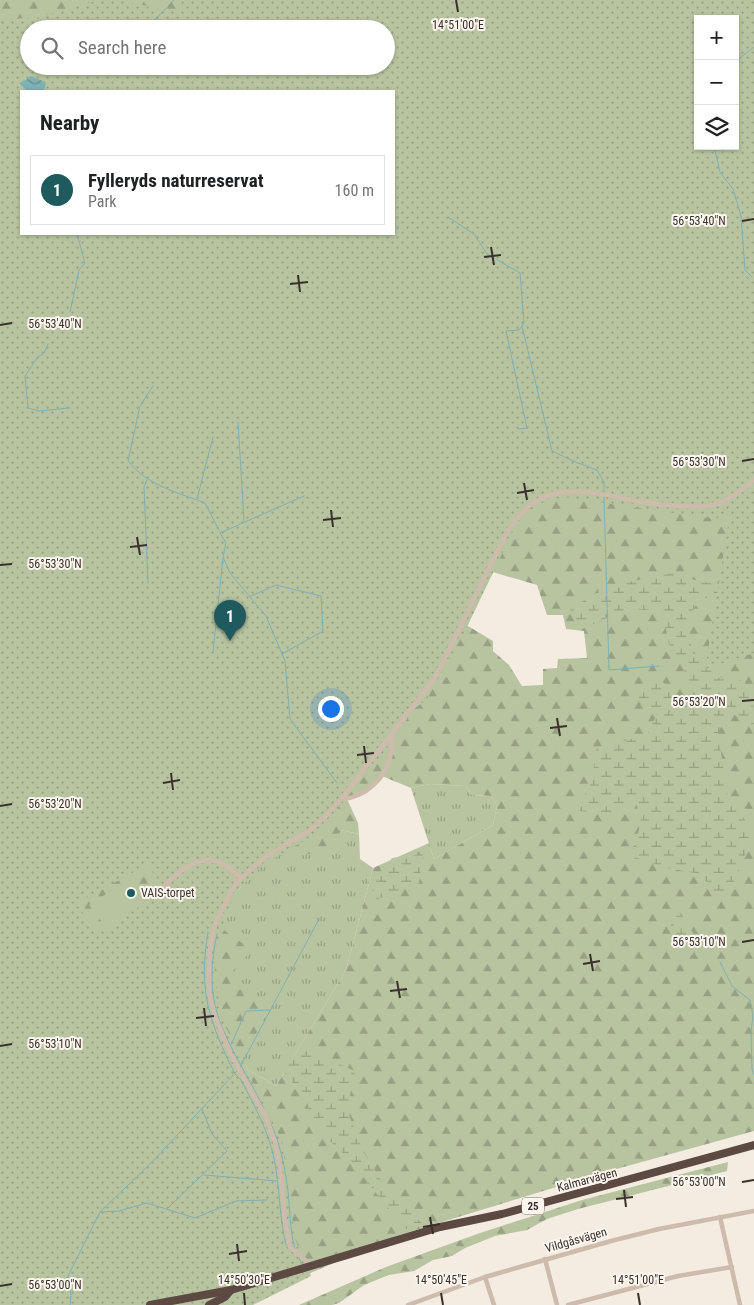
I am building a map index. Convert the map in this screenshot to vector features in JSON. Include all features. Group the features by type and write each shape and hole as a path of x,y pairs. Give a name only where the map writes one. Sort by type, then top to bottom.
{"highway":[{"name":"Kalmarvägen","path":"232,1290 440,1227 502,1214 754,1145"},
{"path":"150,1305 232,1290"},
{"path":"209,1305 225,1297 232,1290"}],"street":[{"path":"311,1265 290,1246 285,1222 280,1167 275,1142 266,1117 221,1035 214,1016 210,994 210,950 215,924 234,886 267,856 310,830 341,799 435,678 507,532 519,515 532,504 544,497 572,492 599,493 675,505 708,506 727,500 754,480"},
{"path":"341,799 350,799 362,794 382,776 391,754 392,732"},
{"path":"155,894 191,865 201,860 213,860 223,864 241,878"},
{"name":"Vildgåsvägen","path":"408,1305 485,1277 659,1229 754,1211"},
{"path":"720,1217 740,1305"},
{"path":"545,1260 557,1305"},
{"path":"568,1305 678,1276 732,1267"},
{"path":"485,1277 494,1305"}],"green space":[{"path":"0,0 659,0 694,131 694,150 739,150 739,131 754,76 754,1131 602,1173 396,1236 276,1288 0,1305","holes":["489,571 537,585 547,615 563,615 566,629 584,631 587,658 558,659 557,668 543,669 543,685 522,686 509,665 493,651 493,641 463,623","382,776 411,788 430,784 466,786 472,795 491,796 497,806 493,825 434,859 429,843 373,868 346,970 276,1086 248,1070 243,1058 271,1006 228,976 252,950 218,926 241,878 278,849 297,855 323,853 340,830 359,834 358,823 347,799 374,785"]},
{"path":"98,0 117,0 176,12 183,0 754,0 754,653 705,669 730,513 715,519 563,497 524,508 466,629 427,699 412,711 396,737 319,832 263,865 239,889 228,910 213,955 221,1017 282,1141 295,1239 311,1276 253,1305 0,1305 0,19 36,18","holes":["147,865 162,885 96,935 77,903"]},
{"path":"673,573 701,582 730,585 723,593 698,601 688,621 692,653 711,661 718,678 730,677 739,679 750,691 752,699 754,730 731,712 718,732 727,794 754,833 754,838 740,864 731,892 718,896 700,874 667,868 628,855 635,844 641,822 636,802 607,816 576,810 592,782 596,748 647,735 656,716 633,695 640,684 662,681 680,702 691,691 686,674 669,644 662,610 625,610 582,629 570,609 607,586"},
{"path":"430,784 466,786 472,795 491,796 497,806 493,825 434,859 411,788"},
{"path":"340,830 359,834 360,859 373,868 346,970 276,1086 248,1070 242,1058 218,926 230,900 267,856"},
{"path":"423,854 419,883 370,902 375,878 392,858"},
{"path":"134,876 150,898 108,930 89,905"},
{"path":"676,905 696,938 693,955 679,947 670,927"},
{"path":"307,1050 355,1071 347,1110 363,1151 389,1193 423,1224 407,1230 352,1162 328,1139 310,1115 306,1095 290,1080 278,1064"},
{"path":"728,1162 727,1171 578,1209 547,1219 527,1230 495,1236 465,1248 452,1256 433,1260 414,1271 389,1275 364,1285 339,1303 332,1305 299,1305 386,1267 480,1233 582,1200"}],"water":[{"path":"31,76 45,82 46,85 44,90 26,90 19,83"}],"waterway":[{"path":"155,20 174,0"},
{"path":"738,60 754,47"},
{"path":"715,150 720,172 733,189 741,216 745,270 752,277"},
{"path":"448,217 474,234 487,254 520,273 524,323 519,330 506,331 527,428 519,429"},
{"path":"70,312 79,270 85,263 77,235"},
{"path":"522,326 552,451 597,470 604,482 604,493"},
{"path":"48,344 44,353 37,358 25,376 28,408 39,411 70,408"},
{"path":"153,386 140,406 128,461 136,470 154,482 205,503 219,530"},
{"path":"238,422 244,521"},
{"path":"197,499 213,437"},
{"path":"147,480 144,487 148,583"},
{"path":"304,496 220,533 226,543 223,557 230,573 266,616 285,661 290,719 337,783"},
{"path":"604,497 609,670 659,666"},
{"path":"213,652 223,558"},
{"path":"251,596 276,585 321,596 323,631 282,654"},
{"path":"240,1067 319,919"},
{"path":"208,932 204,971 205,989 212,1022 235,1074 241,1080 251,1099 268,1138 276,1169 286,1245"},
{"path":"217,934 212,976 216,1009 229,1042 264,1109"},
{"path":"720,962 732,986 750,1000 753,1016 751,1032 752,1069 754,1075"},
{"path":"231,1045 246,1011 270,1010"},
{"path":"70,1305 71,1295 68,1276 100,1212 152,1162 238,1070"},
{"path":"168,1208 227,1151 212,1134 202,1109"},
{"path":"270,1122 277,1138 284,1164 295,1250"},
{"path":"204,1175 277,1181"},
{"path":"100,1212 119,1211 147,1203 195,1218 236,1201 267,1200"},
{"path":"299,1258 302,1266"}],"place":[{"name":"Fylleryds naturreservat","path":"230,641"},
{"name":"VAIS-torpet","path":"131,893"}]}
